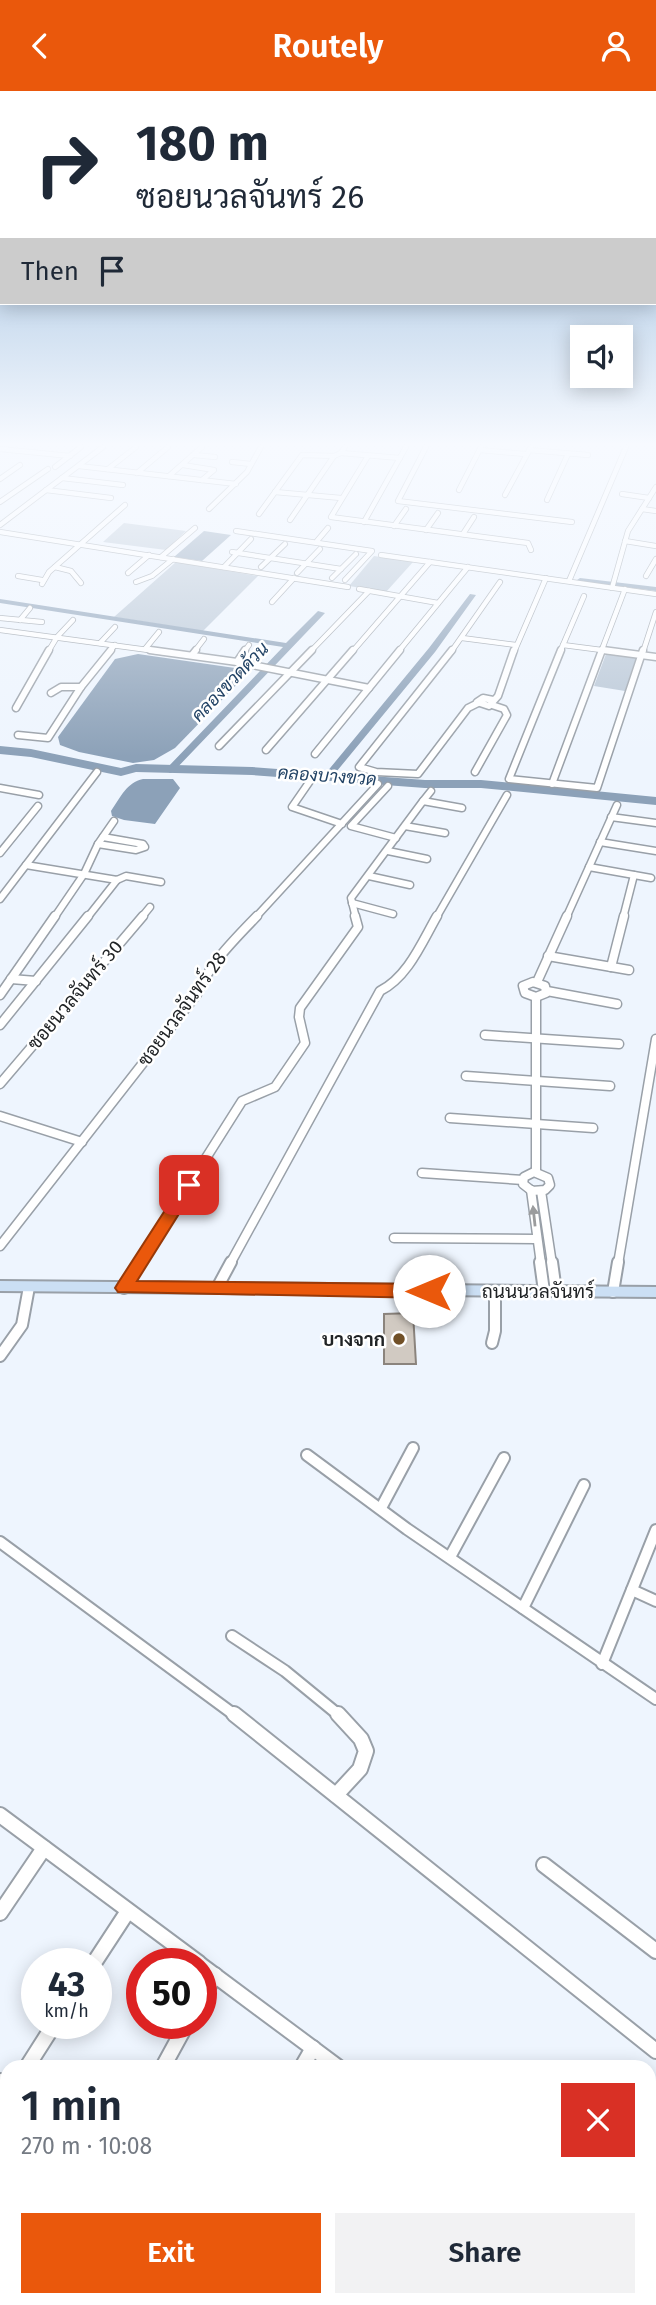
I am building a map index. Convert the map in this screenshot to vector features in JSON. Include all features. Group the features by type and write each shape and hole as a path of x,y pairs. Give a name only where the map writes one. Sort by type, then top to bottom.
{"main road":[{"name":"ถนนนวลจันทร์","path":"0,1286 656,1293"}],"street":[{"path":"18,576 42,582 74,550"},
{"path":"100,554 104,550"},
{"path":"115,550 295,575 348,587"},
{"path":"161,557 169,550"},
{"path":"261,567 278,550"},
{"path":"272,602 319,550"},
{"path":"345,580 372,551 368,550"},
{"path":"569,581 582,550"},
{"path":"622,550 610,591 656,594"},
{"path":"216,565 232,552 239,552 341,569"},
{"path":"225,567 239,552"},
{"path":"332,578 356,554"},
{"path":"128,573 149,555"},
{"path":"381,555 613,585"},
{"path":"136,582 152,576 173,559"},
{"path":"646,576 656,559"},
{"path":"266,750 430,562"},
{"path":"315,754 468,567"},
{"path":"55,568 71,571 80,583"},
{"path":"492,702 498,696 516,645 546,578"},
{"path":"475,772 507,715 492,702 480,698 478,703 468,708 418,774 376,772 359,767 462,638 500,582"},
{"path":"359,589 438,603"},
{"path":"219,745 369,591"},
{"path":"552,784 623,592"},
{"path":"584,596 507,778 589,788 600,785 656,612"},
{"path":"20,620 30,608"},
{"path":"0,618 42,622"},
{"path":"16,708 57,637 73,620"},
{"path":"100,643 115,627"},
{"path":"0,630 237,662 369,688"},
{"path":"145,649 159,632"},
{"path":"462,638 516,645"},
{"path":"192,655 204,639"},
{"path":"18,735 48,739 81,687 115,645"},
{"path":"237,662 249,645"},
{"path":"563,645 656,657"},
{"path":"51,693 61,687 81,687"},
{"path":"0,899 96,772"},
{"path":"310,781 292,807 342,824"},
{"name":"ซอยนวลจันทร์ 28","path":"0,1245 197,994 204,977 227,947 378,784"},
{"path":"388,786 351,826 396,838"},
{"path":"0,788 39,795"},
{"path":"124,1288 242,1101 275,1087 305,1043 299,1017 300,1009 358,927 351,898 431,791"},
{"path":"217,1288 380,991 392,985 413,958 507,795"},
{"path":"423,801 462,809"},
{"path":"537,982 617,805"},
{"path":"0,853 38,806"},
{"path":"611,817 656,823"},
{"path":"0,995 84,874 114,821"},
{"path":"405,826 445,833"},
{"path":"101,841 143,844 145,847 136,850 101,841"},
{"path":"600,842 656,851"},
{"path":"388,851 427,859"},
{"path":"26,865 117,880"},
{"path":"589,867 651,878"},
{"path":"611,967 634,875"},
{"path":"0,1025 117,880 126,876 161,882"},
{"path":"369,876 410,885"},
{"path":"352,903 393,914"},
{"name":"ซอยนวลจันทร์ 30","path":"0,1084 150,907"},
{"path":"548,956 629,970"},
{"path":"11,979 36,981"},
{"path":"547,991 545,986 537,982 526,983 522,988 528,995 536,997 547,991 617,1004"},
{"path":"536,997 536,1172"},
{"path":"485,1035 618,1044"},
{"path":"613,1292 656,1039"},
{"path":"466,1076 610,1086"},
{"path":"0,1116 82,1142"},
{"path":"450,1118 593,1128"},
{"path":"536,1172 546,1176 550,1182 548,1188 536,1191 525,1187 523,1180 526,1175 536,1172"},
{"path":"422,1173 523,1180"},
{"path":"536,1191 536,1239 550,1291"},
{"path":"536,1191 550,1291"},
{"path":"394,1238 536,1239"},
{"path":"0,1356 19,1335 27,1311 29,1287"},
{"path":"492,1343 495,1331 495,1291"},
{"path":"381,1508 413,1448"},
{"path":"307,1455 407,1529 656,1699"},
{"path":"450,1557 504,1458"},
{"path":"523,1608 583,1485"},
{"path":"602,1664 656,1530"},
{"path":"0,1542 267,1739 656,2051"},
{"path":"632,1590 656,1601"},
{"path":"232,1636 312,1692 363,1742 365,1757 362,1765 336,1795"},
{"path":"0,1815 178,1948"},
{"path":"0,1913 44,1848"},
{"path":"544,1865 656,1951"},
{"path":"104,1948 128,1911"},
{"path":"217,1976 329,2060"},
{"path":"31,2060 45,2039"},
{"path":"167,2060 178,2039"},
{"path":"306,2060 313,2048"}],"shaded area":[{"path":"374,556 413,562 386,592 349,586"},
{"path":"176,562 258,576 203,631 114,617"},
{"path":"606,654 636,658 625,691 594,686"}],"water":[{"path":"182,550 214,550 202,561 174,557"},
{"path":"138,654 235,668 246,675 175,748 154,760 133,763 79,752 60,745 58,737 115,659"},
{"path":"143,779 173,779 180,788 155,824 112,816 111,811 124,791"}],"building":[{"name":"บางจาก","path":"413,1313 416,1364 384,1364 384,1314"}],"waterway":[{"path":"580,580 656,589"},
{"path":"329,775 432,650 472,595"},
{"name":"คลองขวดด้วน","path":"0,601 288,646"},
{"path":"288,646 321,613"},
{"name":"คลองขวดด้วน","path":"170,770 288,646"},
{"name":"คลองบางขวด","path":"0,750 31,753 121,772 136,768 252,771 425,784 481,784 656,801"}],"place":[{"name":"บางจาก","path":"399,1339"}],"route":[{"path":"189,1185 124,1288 429,1291"}]}
